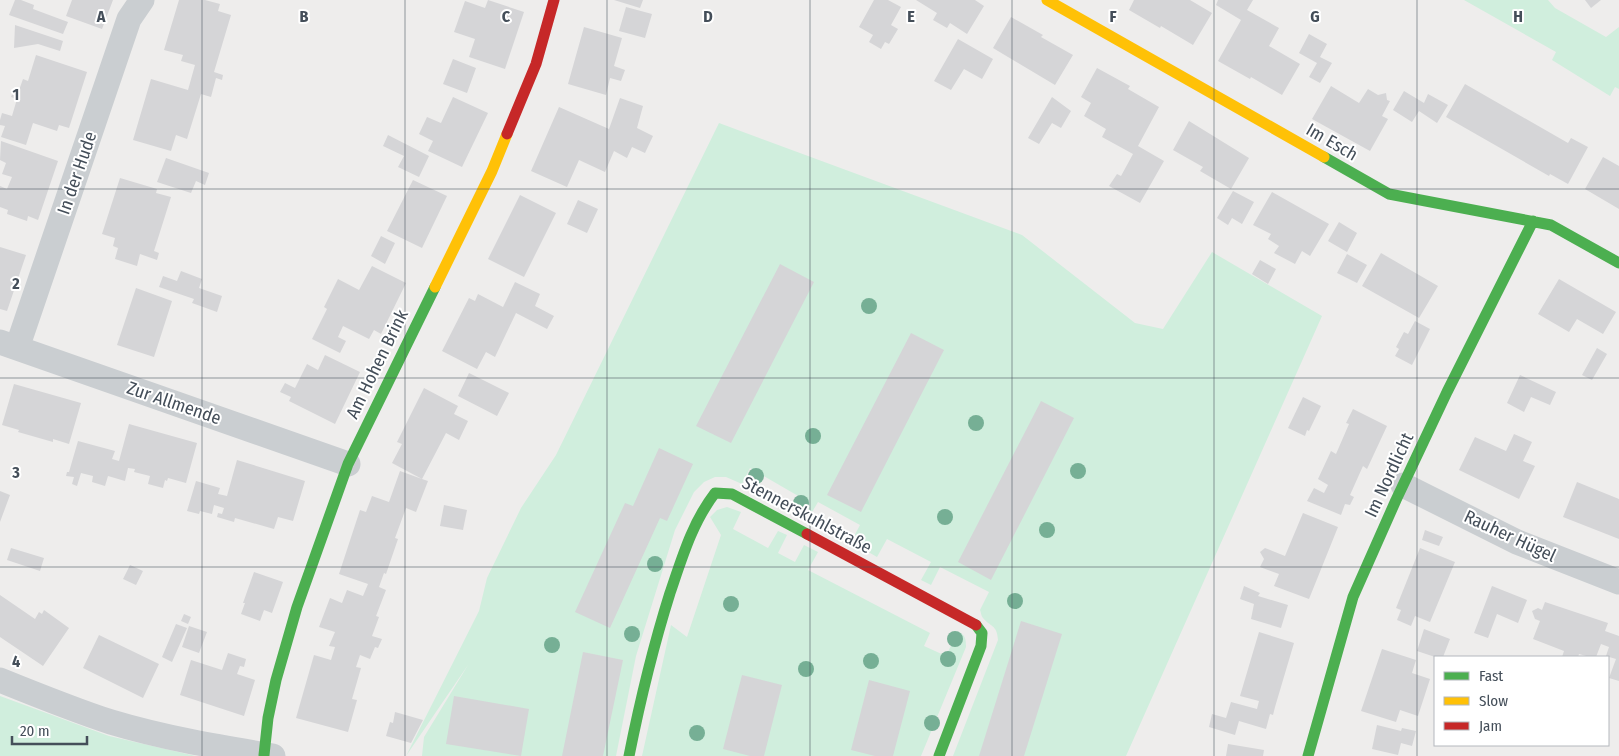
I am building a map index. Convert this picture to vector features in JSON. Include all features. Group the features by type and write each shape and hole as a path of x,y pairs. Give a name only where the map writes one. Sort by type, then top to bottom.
{"street":[{"name":"In der Hude","path":"9,345 129,19 142,0"},
{"name":"Am Hohen Brink","path":"268,755 268,718 276,680 297,607 348,464 492,171 536,64 554,0"},
{"name":"Im Esch","path":"1047,0 1389,194 1551,225 1619,263"},
{"name":"Im Nordlicht","path":"1308,756 1353,597 1403,484 1532,221"},
{"name":"Zur Allmende","path":"9,345 348,464"},
{"name":"Rauher Hügel","path":"1403,484 1517,542 1619,582"},
{"name":"Stennerskuhlstraße","path":"629,756 641,696 659,629 693,527 704,506 715,493 726,493 732,494 976,624 982,633 981,646 939,756"},
{"path":"0,680 128,727 205,745 268,755"}],"green space":[{"path":"1464,0 1548,0 1555,8 1606,37 1619,27 1619,89 1615,87 1610,96 1552,60 1556,52"},
{"path":"719,123 1022,235 1135,323 1163,329 1212,252 1322,316 1126,756 953,756 998,640 995,628 983,618 980,610 989,592 940,567 931,585 921,580 931,562 887,539 877,557 851,542 860,525 818,502 808,519 793,511 800,497 750,468 742,484 726,477 715,477 704,482 694,492 675,530 636,656 616,756 422,756 424,737 468,665 406,756 479,611 487,578 521,508 556,455"},
{"path":"727,507 741,512 733,529 768,548 778,531 787,535 778,553 795,562 804,545 818,552 808,570 930,633 924,646 946,656 958,631 964,635 966,647 921,756 642,756 671,625 687,637 721,535 710,517 717,510"},
{"path":"0,696 109,736 196,756 0,756"}],"building":[{"path":"15,0 21,0 34,5 33,9 68,22 63,34 9,15"},
{"path":"72,0 113,0 102,29 66,16"},
{"path":"179,0 205,0 220,4 218,11 231,15 214,72 223,75 222,80 216,78 211,97 201,94 187,139 176,135 171,151 133,140 151,79 188,90 195,65 181,61 183,55 164,50"},
{"path":"488,0 524,12 505,69 469,57 475,39 454,32 465,1 485,8"},
{"path":"614,0 643,0 640,8"},
{"path":"874,0 888,0 901,7 891,25 898,29 889,44 885,42 881,49 869,42 873,35 859,27"},
{"path":"916,0 975,0 984,6 967,34 950,23 947,28 933,20 937,13"},
{"path":"1134,0 1190,0 1212,13 1193,45 1129,10"},
{"path":"1218,0 1253,0 1247,10 1279,28 1269,46 1300,64 1282,95 1218,61 1241,20 1216,5"},
{"path":"1585,0 1601,0 1591,8"},
{"path":"626,7 652,14 645,38 619,31"},
{"path":"1011,17 1073,55 1055,85 993,48"},
{"path":"15,25 63,41 60,51 38,44 14,48"},
{"path":"584,27 622,38 614,66 625,70 621,81 610,78 606,95 568,84"},
{"path":"1309,34 1327,44 1320,57 1332,63 1320,83 1309,77 1317,63 1299,53"},
{"path":"958,39 993,59 982,79 964,69 951,90 934,81"},
{"path":"36,55 87,72 69,128 59,125 57,131 33,123 26,145 1,137 5,126 0,125 0,120 2,113 12,116 17,99 11,97 13,92 18,93 23,79 28,81"},
{"path":"453,59 476,68 467,93 443,84"},
{"path":"1097,68 1130,86 1128,89 1159,107 1138,146 1164,161 1140,203 1109,186 1117,174 1121,176 1133,154 1102,137 1106,129 1084,116 1091,103 1081,97"},
{"path":"1465,84 1568,143 1571,138 1588,147 1568,184 1550,174 1549,176 1446,117"},
{"path":"1331,86 1359,103 1368,89 1378,95 1386,93 1387,100 1390,101 1382,116 1388,119 1370,151 1312,119"},
{"path":"1404,91 1424,103 1428,94 1448,105 1437,123 1419,111 1412,122 1393,110"},
{"path":"453,97 488,113 462,167 428,151 433,141 419,134 427,117 441,123"},
{"path":"1052,97 1071,111 1061,128 1052,123 1039,144 1028,138"},
{"path":"620,98 643,106 637,128 653,136 645,153 632,147 627,158 614,151 605,172 579,160 567,187 531,171 559,107 609,129"},
{"path":"1189,121 1249,158 1231,189 1200,171 1203,167 1173,150"},
{"path":"388,135 429,156 419,177 398,167 404,156 383,146"},
{"path":"1,141 58,161 38,220 28,216 27,221 7,214 8,210 0,207 0,186 7,189 12,177 2,174 6,163 0,160"},
{"path":"1603,157 1619,166 1619,209 1585,189"},
{"path":"166,158 209,173 205,185 196,181 191,193 157,182"},
{"path":"120,178 157,189 156,193 171,197 154,251 159,253 157,260 140,254 137,266 115,259 118,248 113,246 115,238 102,234"},
{"path":"413,180 447,196 422,248 387,231"},
{"path":"1233,191 1254,202 1242,224 1232,218 1228,225 1217,218"},
{"path":"1272,192 1329,224 1310,256 1302,251 1295,264 1274,253 1279,246 1268,239 1271,234 1253,225"},
{"path":"520,195 556,213 524,277 488,259"},
{"path":"578,200 598,209 587,233 567,224"},
{"path":"1339,222 1357,233 1347,252 1328,241"},
{"path":"381,236 395,243 385,264 371,256"},
{"path":"0,247 26,255 7,311 0,309"},
{"path":"1381,253 1438,286 1419,318 1362,286"},
{"path":"1347,254 1367,265 1357,283 1337,273"},
{"path":"1260,260 1276,269 1268,284 1252,274"},
{"path":"780,264 814,282 731,443 696,426"},
{"path":"372,266 406,283 381,334 374,330 369,339 343,326 338,337 346,341 340,353 312,339 327,309 324,307 338,279 359,290"},
{"path":"181,271 202,279 199,288 222,296 217,312 192,303 194,299 159,287 163,276 177,281"},
{"path":"1559,279 1616,312 1603,334 1577,319 1569,332 1538,314"},
{"path":"515,282 540,294 535,306 554,316 547,329 516,313 495,357 486,352 477,369 442,351 469,298 475,301 478,294 503,307"},
{"path":"136,288 172,301 154,357 117,345"},
{"path":"1415,321 1430,329 1412,365 1395,356 1399,349 1396,347 1404,332 1408,334"},
{"path":"911,333 944,350 861,512 827,495"},
{"path":"1597,348 1607,354 1592,380 1582,375"},
{"path":"325,355 360,372 335,424 289,401 291,397 280,392 285,383 295,388 307,364 318,370"},
{"path":"469,373 509,393 497,416 458,396"},
{"path":"1520,375 1556,392 1550,405 1531,397 1524,412 1507,403"},
{"path":"14,384 81,403 69,444 53,439 53,442 18,432 19,430 2,425"},
{"path":"424,388 458,406 454,414 468,421 459,440 446,433 422,479 392,463 402,444 397,442"},
{"path":"1303,397 1321,406 1305,436 1288,428"},
{"path":"1041,401 1074,418 991,580 958,562"},
{"path":"1353,409 1387,426 1367,469 1363,466 1350,495 1354,497 1350,505 1345,504 1341,515 1307,501 1314,488 1324,493 1328,485 1318,479 1331,451 1336,454 1349,424 1346,423"},
{"path":"129,424 197,443 186,483 168,478 167,481 165,480 163,488 148,484 150,476 134,472 135,469 128,468 125,481 108,476 105,486 92,482 93,476 81,473 77,486 72,484 74,477 66,476 67,472 69,472 78,441 115,451 112,459 119,461"},
{"path":"1514,434 1532,442 1523,461 1535,466 1519,499 1459,470 1475,437 1506,451"},
{"path":"659,448 693,464 667,521 660,518 610,628 575,612 625,503 633,506"},
{"path":"237,460 305,481 293,521 278,517 274,529 235,518 234,522 217,517 218,513 222,514 224,508 214,505 212,514 200,511 199,514 187,511 196,481 220,488 218,494 227,496"},
{"path":"400,471 428,481 416,512 406,508 395,538 398,539 386,574 384,573 379,587 386,590 376,616 379,617 372,636 382,639 378,648 375,647 370,659 360,655 356,667 361,668 352,699 357,700 348,732 296,718 314,655 331,660 335,647 329,646 335,632 319,627 330,598 342,603 347,590 363,596 368,584 339,574 360,510 366,512 372,496 389,502"},
{"path":"1577,482 1619,499 1619,539 1563,517"},
{"path":"0,491 10,495 0,522"},
{"path":"444,505 467,510 463,530 440,526"},
{"path":"1303,513 1338,527 1309,599 1274,586 1279,574 1260,567 1264,559 1260,552 1265,548 1285,556"},
{"path":"1425,530 1443,537 1439,546 1422,540"},
{"path":"11,548 44,558 40,571 7,560"},
{"path":"1420,548 1455,562 1430,622 1415,616 1411,626 1397,620 1401,610 1396,608"},
{"path":"130,565 143,571 136,585 123,579"},
{"path":"254,572 283,582 272,613 264,610 260,621 241,614"},
{"path":"1244,586 1260,593 1258,596 1288,605 1281,628 1251,619 1254,604 1240,599"},
{"path":"1492,586 1527,600 1518,623 1497,614 1488,638 1474,633"},
{"path":"0,595 35,619 39,612 42,614 44,610 69,628 43,666 0,637"},
{"path":"1545,602 1608,623 1605,631 1619,636 1619,681 1609,678 1616,659 1606,656 1609,647 1601,644 1596,656 1579,654 1578,656 1562,656 1564,651 1533,639 1540,621 1535,619 1532,611 1538,608 1542,610"},
{"path":"184,614 191,617 188,624 181,621"},
{"path":"1021,621 1062,634 1024,756 979,756"},
{"path":"176,624 187,628 172,662 162,657"},
{"path":"189,626 207,632 199,653 182,647"},
{"path":"1424,629 1450,639 1443,656 1434,657 1417,651"},
{"path":"1259,632 1294,643 1273,715 1270,714 1266,729 1239,721 1235,735 1209,727 1212,714 1226,718 1231,702 1257,709 1259,701 1240,696"},
{"path":"99,635 159,664 143,698 83,668"},
{"path":"1382,649 1416,660 1412,673 1430,679 1418,716 1400,710 1396,722 1361,711"},
{"path":"583,652 623,660 603,756 562,756"},
{"path":"228,653 246,659 244,667 240,666 237,674 255,680 244,716 180,695 191,660 222,670"},
{"path":"742,675 782,685 764,756 750,756 723,749"},
{"path":"869,680 910,691 893,756 875,756 851,750"},
{"path":"454,696 529,709 521,756 446,744"},
{"path":"395,712 423,720 411,743 386,736 390,722 393,723"},
{"path":"1377,725 1401,731 1402,728 1416,731 1412,746 1401,743 1398,755 1372,749"},
{"path":"1228,744 1264,750 1263,756 1226,756"}],"traffic: fast":[{"path":"1324,157 1389,194 1551,225 1619,263"},
{"path":"1308,756 1353,597 1447,392 1533,221"},
{"path":"264,755 268,718 276,680 297,607 348,464 435,287"},
{"path":"629,756 647,674 670,593 683,554 694,529 715,493 732,494 807,534"},
{"path":"939,756 981,646 982,633 976,625"}],"traffic: slow":[{"path":"1047,0 1324,157"},
{"path":"435,287 492,171 507,134"}],"traffic: jam":[{"path":"507,134 536,64 554,0"},
{"path":"807,534 976,625"}]}
